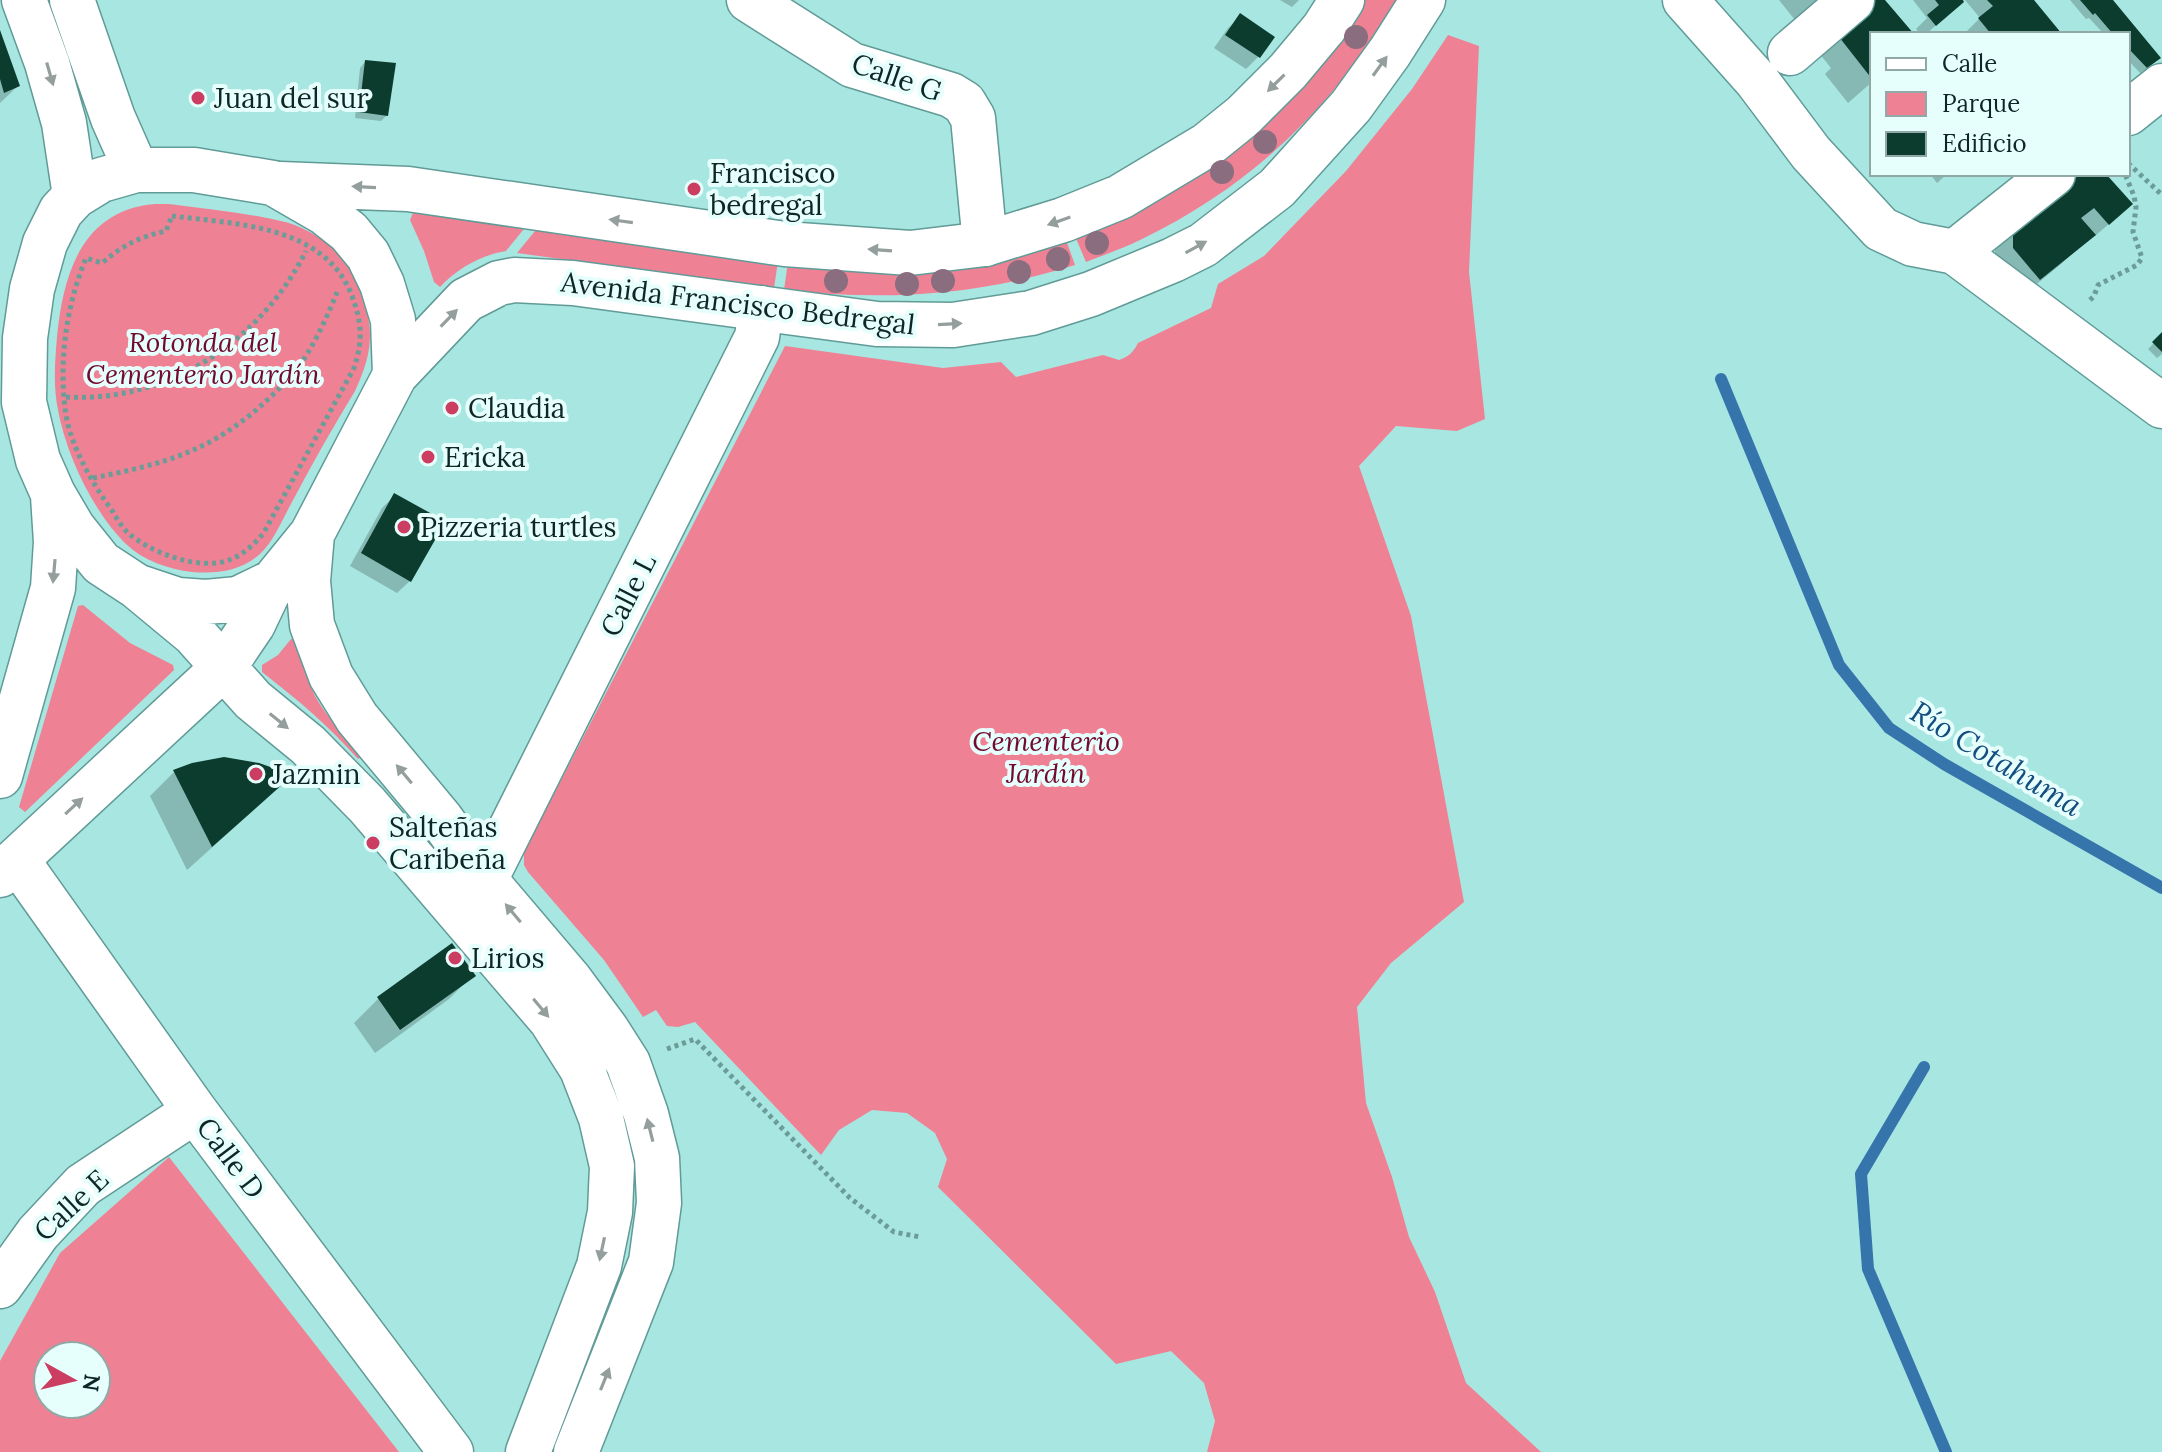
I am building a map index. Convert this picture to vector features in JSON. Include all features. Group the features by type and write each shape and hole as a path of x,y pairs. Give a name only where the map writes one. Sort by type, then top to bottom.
{"main road":[{"path":"24,0 64,123 75,196"},
{"path":"72,0 113,118 136,170"},
{"name":"Calle G","path":"749,0 852,65 951,95 964,103 973,118 985,244"},
{"path":"72,486 38,460 24,402 25,338 32,289 45,243 61,211 75,196 101,180 136,170 194,170 273,183 408,189 785,244 910,253 985,244 1063,220 1120,197 1207,145 1243,116 1288,71 1324,28 1342,0"},
{"name":"Avenida Francisco Bedregal","path":"395,375 466,300 499,283 514,280 573,283 877,324 953,325 1031,313 1091,294 1203,245 1277,188 1351,106 1423,0"},
{"path":"1685,0 1757,81 1811,153 1881,229 1913,244 1955,252 2162,406"},
{"path":"1790,53 1852,0"},
{"path":"2130,111 2162,86"},
{"path":"1955,252 2050,176"},
{"path":"9,867 224,667 253,624 273,582 312,534 395,375 393,320 382,284 368,255 349,232 325,213 273,183"},
{"name":"Calle L","path":"470,893 757,337 761,308"},
{"path":"72,486 73,528 101,563 136,586 194,634 253,700 308,745 367,805 570,980 628,1063 657,1158 659,1203 651,1262 576,1452"},
{"path":"0,776 53,588 56,542 72,486"},
{"path":"312,534 308,581 312,625 331,676 357,718 441,819 470,893 582,1069 601,1118 612,1166 610,1212 599,1266 528,1452"},
{"path":"136,586 178,600 206,602 238,599 273,582"},
{"name":"Calle D","path":"9,867 451,1452"},
{"name":"Calle E","path":"0,1286 38,1233 83,1185 195,1111"}],"path":[{"path":"2130,165 2162,195"},
{"path":"2060,330 2077,308 2094,296 2098,285 2137,265 2142,258 2133,232 2134,196 2126,176"},
{"path":"172,216 260,228 309,245 335,265 357,309 361,349 354,368 263,534 247,550 231,560 214,564 165,555 126,531 72,486 79,456 65,410 64,370 67,325 76,282 86,258 102,263 121,247 147,235 166,231 172,216"},
{"path":"65,396 82,398 118,394 156,385 195,368 230,346 262,317 289,281 309,245"},
{"path":"72,486 156,464 195,450 232,428 296,370 317,336 343,278"},
{"path":"628,1063 695,1039 850,1198 894,1232 920,1237"}],"green space":[{"path":"1365,0 1398,0 1346,74 1288,139 1221,193 1183,217 1135,242 1086,262 1075,236 1325,58"},
{"name":"Cementerio Jardín","path":"1448,35 1479,46 1469,272 1485,419 1457,431 1396,426 1359,466 1411,616 1464,902 1391,963 1357,1007 1366,1103 1409,1237 1435,1292 1466,1383 1541,1452 1207,1452 1215,1421 1204,1383 1171,1351 1116,1364 938,1187 947,1159 935,1133 907,1113 872,1110 839,1130 821,1155 695,1022 678,1027 667,1026 656,1010 643,1017 604,960 528,872 524,865 524,852 785,346 943,368 1001,362 1016,377 1103,355 1119,360 1131,353 1138,343 1211,308 1218,284 1264,256 1346,171 1412,89"},
{"name":"Rotonda del Cementerio Jardín","path":"155,204 257,216 306,230 343,258 357,282 367,314 369,347 355,391 278,529 270,543 253,560 220,572 174,569 148,560 126,544 103,516 83,482 67,445 58,410 55,383 57,337 71,269 93,232 110,218 130,209"},
{"path":"418,211 528,224 506,251 470,263 440,287 434,282 410,220 413,213"},
{"path":"540,225 778,261 774,288 517,253"},
{"path":"1066,240 1075,265 1002,284 895,295 784,290 788,262"},
{"path":"83,605 130,643 173,665 174,670 25,812 19,807 78,606"},
{"path":"291,639 298,641 315,696 362,756 358,759 312,713 262,672 262,665 278,655"},
{"path":"169,1157 399,1452 0,1452 0,1361 60,1253"}],"building":[{"path":"1875,0 1885,0 1912,32 1870,32 1870,76 1836,33"},
{"path":"1935,0 1964,2 1936,26 1927,15 1939,5"},
{"path":"1987,0 2034,0 2060,32 1989,32 1978,18 1993,6"},
{"path":"2080,0 2113,0 2161,58 2147,68 2130,50 2130,32 2111,32 2095,13 2093,15"},
{"path":"1240,13 1275,37 1260,58 1225,35"},
{"path":"0,30 20,86 4,93 0,79"},
{"path":"365,60 396,63 388,116 359,112"},
{"path":"2076,176 2108,176 2133,204 2109,225 2094,208 2081,218 2096,235 2040,280 2013,248 2013,229"},
{"path":"2162,332 2162,352 2152,342"},
{"name":"Pizzeria turtles","path":"394,493 432,514 435,540 411,582 361,553"},
{"path":"224,757 259,763 293,775 212,847 173,770"},
{"path":"452,943 476,976 400,1030 377,997"}],"waterway":[{"name":"Río Cotahuma","path":"1721,379 1839,665 1889,728 1944,764 2162,888"},
{"path":"1924,1067 1861,1174 1868,1269 1946,1452"}],"place":[{"name":"Juan del sur","path":"198,98"},
{"name":"Francisco bedregal","path":"694,189"},
{"name":"Claudia","path":"452,408"},
{"name":"Ericka","path":"428,457"},
{"name":"Pizzeria turtles","path":"404,527"},
{"name":"Jazmin","path":"256,774"},
{"name":"Salteñas Caribeña","path":"373,843"},
{"name":"Lirios","path":"455,958"}]}
